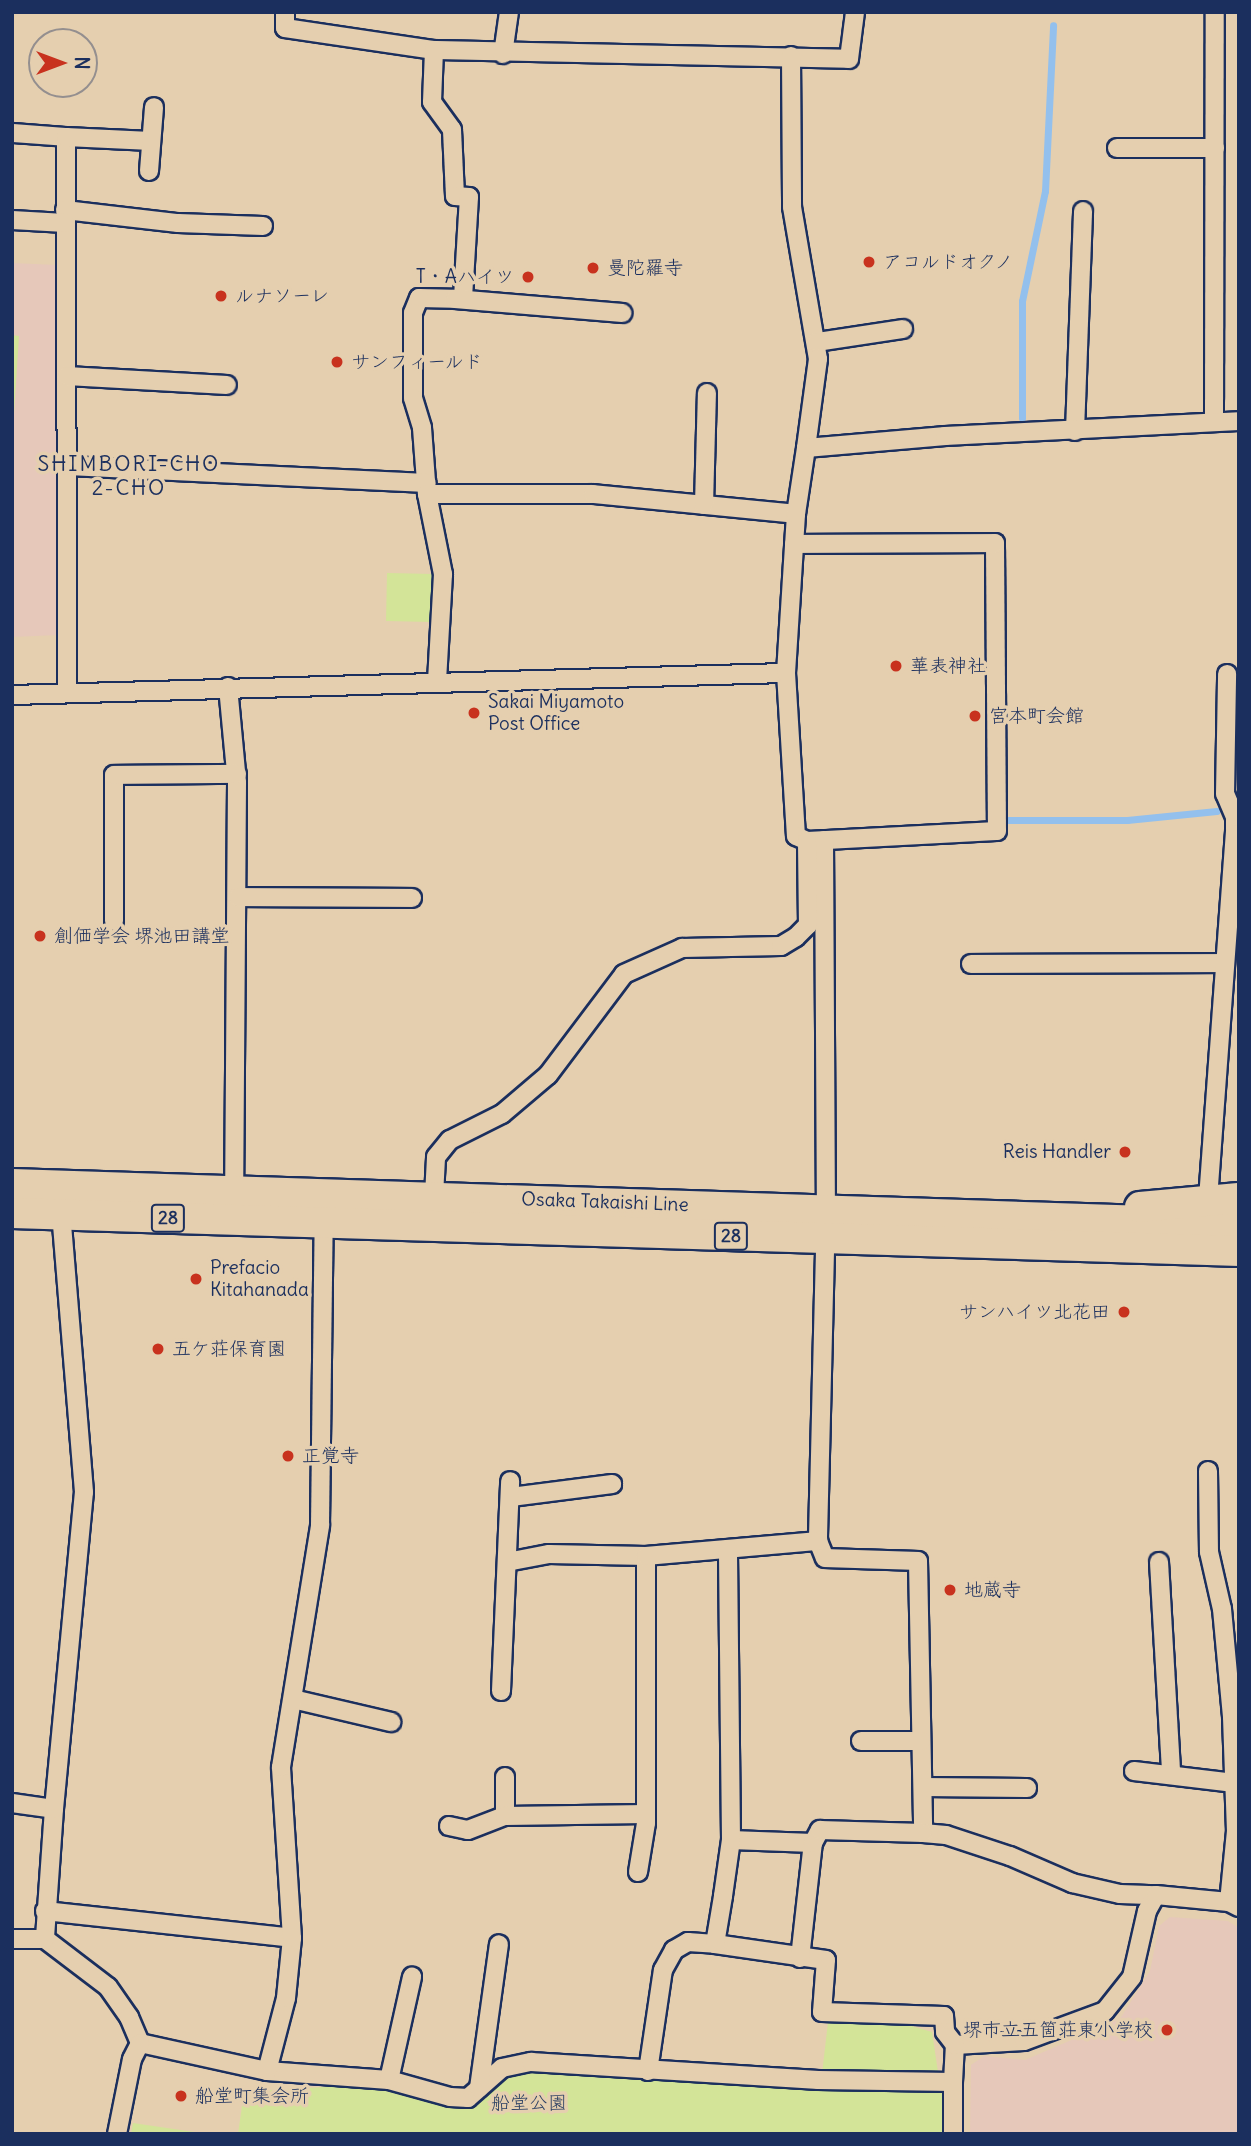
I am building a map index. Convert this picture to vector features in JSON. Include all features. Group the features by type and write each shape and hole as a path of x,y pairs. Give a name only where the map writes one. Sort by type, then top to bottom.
{"main road":[{"name":"Osaka Takaishi Line","path":"12,1184 434,1196 1138,1249 1239,1251"},
{"path":"1039,1220 1208,1199 1239,1199"},
{"name":"Osaka Takaishi Line","path":"12,1213 324,1223 826,1224 1039,1220 1239,1224"},
{"path":"1138,1249 1239,1268"}],"street":[{"path":"285,12 285,28 434,50 503,54 791,55 849,59 855,12"},
{"path":"503,54 509,12"},
{"path":"1214,421 1216,12"},
{"path":"434,50 432,102 452,130 455,196 469,197 463,299 419,298 413,313 413,397 422,428 428,489 443,575 437,681"},
{"path":"791,55 792,207 817,342 796,514 794,544 786,673 792,813 796,836 816,840 997,831 995,543 794,544"},
{"path":"149,171 154,107"},
{"path":"12,133 151,141"},
{"path":"66,137 67,693"},
{"path":"1117,148 1216,148"},
{"path":"1075,431 1083,211"},
{"path":"12,220 65,216 263,226"},
{"path":"455,299 622,313"},
{"path":"817,342 903,329"},
{"path":"67,376 227,385"},
{"path":"704,505 707,393"},
{"path":"806,448 1239,421"},
{"path":"68,466 428,489 593,494 796,514"},
{"path":"12,695 786,673"},
{"path":"1208,1199 1224,963 1233,919 1235,817 1225,794 1227,674"},
{"path":"228,687 237,774 234,1190"},
{"path":"114,921 114,775 237,774"},
{"path":"434,1196 436,1157 450,1140 502,1114 548,1075 624,974 682,948 781,946 796,937 808,925 816,840"},
{"path":"816,840 826,1224 818,1541 825,1559 918,1561 923,1833"},
{"path":"238,897 412,898"},
{"path":"971,964 1224,963"},
{"path":"1220,1019 1239,1019"},
{"path":"267,2071 286,1998 292,1938 281,1767 320,1525 324,1193"},
{"path":"45,1939 45,1911 84,1492 61,1214"},
{"path":"800,1958 813,1843 820,1830 946,1835 1010,1856 1072,1883 1120,1894 1156,1895 1234,1904 1236,1831 1233,1674 1209,1552 1208,1471"},
{"path":"501,1691 510,1489 612,1484"},
{"path":"507,1562 549,1554 646,1556 818,1541"},
{"path":"715,1944 731,1840 728,1549"},
{"path":"638,1872 646,1814 646,1556"},
{"path":"1159,1562 1171,1773"},
{"path":"293,1699 391,1722"},
{"path":"861,1741 921,1741"},
{"path":"1134,1771 1171,1773 1234,1783"},
{"path":"505,1777 505,1816"},
{"path":"923,1787 1027,1787"},
{"path":"12,1803 54,1809"},
{"path":"449,1826 468,1830 505,1816 646,1814"},
{"path":"731,1840 813,1843"},
{"path":"955,2045 1024,2041 1105,2011 1132,1978 1147,1911 1156,1895"},
{"path":"45,1911 292,1938"},
{"path":"12,1939 45,1939 108,1987 129,2017 140,2043 132,2059 117,2134"},
{"path":"648,2071 663,1970 674,1950 688,1942 826,1960 822,2012 944,2016 946,2032 955,2045 953,2134"},
{"path":"479,2088 499,1944"},
{"path":"389,2080 412,1978"},
{"path":"140,2043 267,2071 389,2080 450,2097 468,2098 502,2068 531,2062 648,2071 953,2082"}],"shaded area":[{"path":"12,263 57,265 58,635 12,637"},
{"name":"堺市立五箇荘東小学校","path":"1170,1917 1228,1921 1239,1928 1239,2134 970,2134 971,2065 984,2056 1025,2060 1120,2019 1150,1971 1159,1926"}],"green space":[{"path":"12,335 19,336 12,445"},
{"path":"387,573 433,574 432,622 386,621"},
{"path":"828,2022 905,2024 932,2032 938,2072 822,2074"},
{"name":"船堂公園","path":"540,2071 814,2088 945,2089 942,2134 238,2134 244,2092 339,2086 386,2091 460,2108 481,2102 504,2078"},
{"path":"133,2123 208,2134 131,2134"}],"waterway":[{"path":"1022,418 1022,301 1045,191 1053,25"},
{"path":"1006,820 1127,820 1217,811"}],"place":[{"name":"アコルドオクノ","path":"869,262"},
{"name":"曼陀羅寺","path":"593,268"},
{"name":"T・Aハイツ","path":"528,277"},
{"name":"ルナソーレ","path":"221,296"},
{"name":"サンフィールド","path":"337,362"},
{"name":"華表神社","path":"896,666"},
{"name":"Sakai Miyamoto Post Office","path":"474,713"},
{"name":"宮本町会館","path":"975,716"},
{"name":"創価学会 堺池田講堂","path":"40,936"},
{"name":"Reis Handler","path":"1125,1152"},
{"name":"Prefacio Kitahanada","path":"196,1279"},
{"name":"サンハイツ北花田","path":"1124,1312"},
{"name":"五ケ荘保育園","path":"158,1349"},
{"name":"正覚寺","path":"288,1456"},
{"name":"地蔵寺","path":"950,1590"},
{"name":"堺市立五箇荘東小学校","path":"1167,2030"},
{"name":"船堂町集会所","path":"181,2096"}],"district":[{"name":"SHIMBORI-CHO 2-CHO","path":"129,476"}]}
